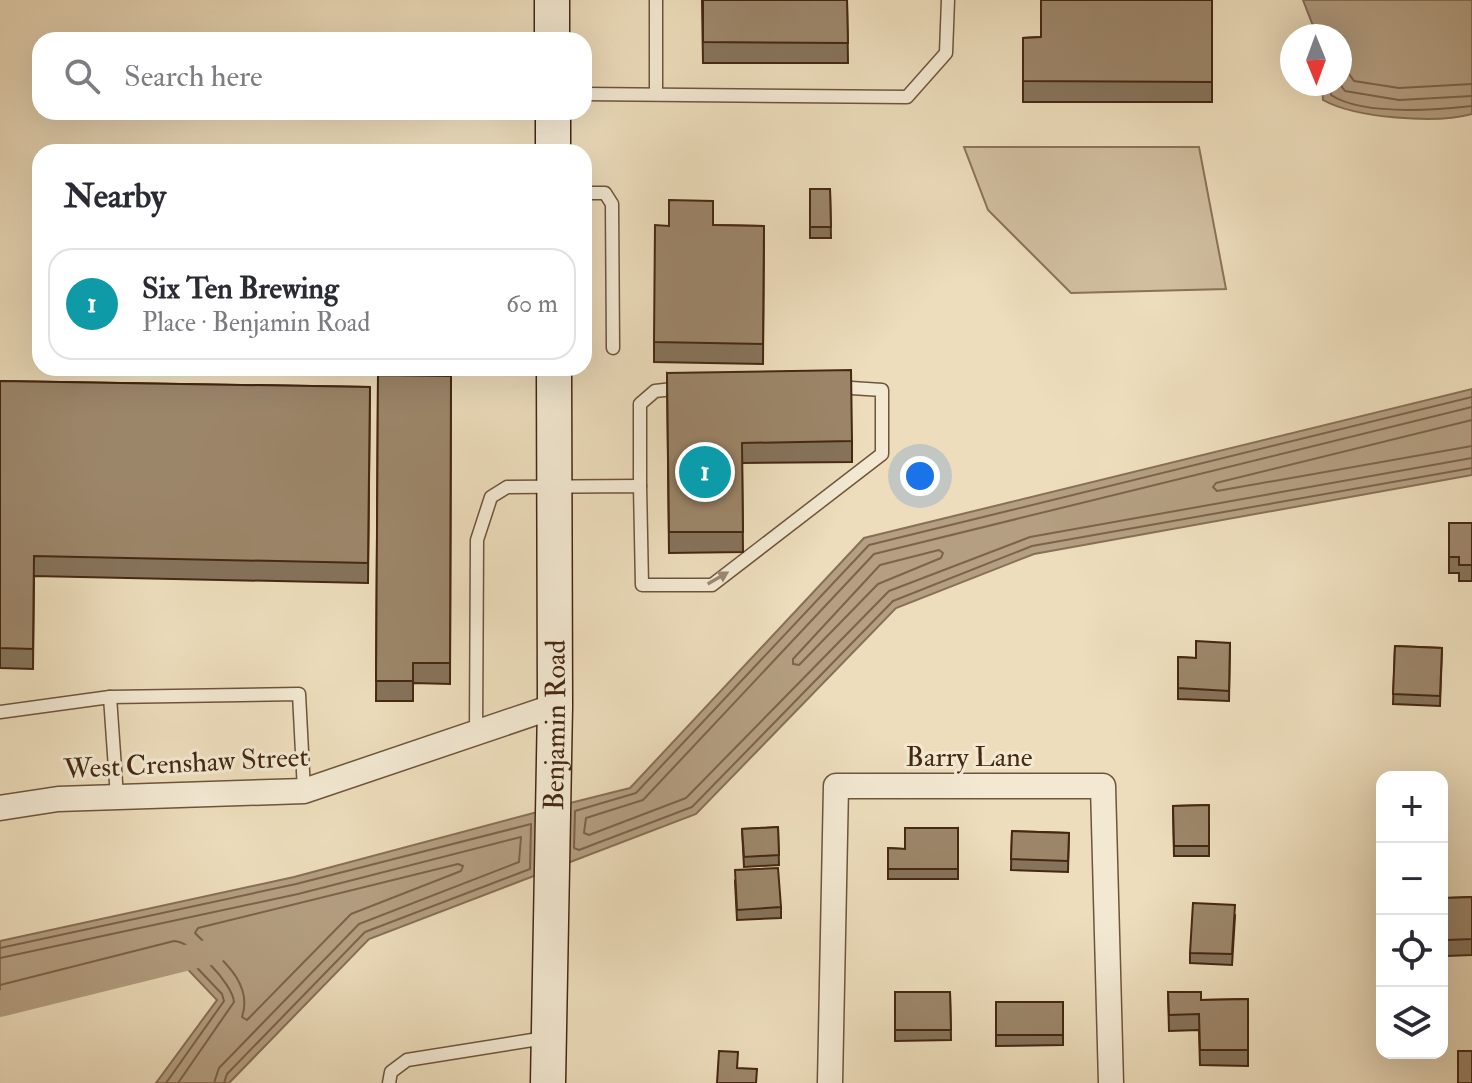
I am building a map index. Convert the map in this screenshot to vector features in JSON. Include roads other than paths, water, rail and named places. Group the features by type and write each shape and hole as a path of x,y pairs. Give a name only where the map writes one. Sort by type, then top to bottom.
{"street":[{"path":"552,0 552,32"},
{"path":"553,120 553,144"},
{"name":"Benjamin Road","path":"548,1083 555,706 554,376"},
{"name":"West Crenshaw Street","path":"0,808 58,799 304,791 555,706"},
{"name":"Barry Lane","path":"830,1083 836,786 1103,786 1111,1083"}],"lane":[{"path":"656,0 656,94"},
{"path":"592,94 907,97 946,53 948,0"},
{"path":"592,193 605,193 612,204 613,348"},
{"path":"690,387 655,391 640,404 642,585 712,585 882,454 882,390 819,386"},
{"path":"476,733 477,540 480,523 491,497 507,487 554,484 640,486"},
{"path":"0,712 110,697 299,694 304,791"},
{"path":"110,697 117,797"},
{"path":"389,1083 391,1072 407,1060 549,1037"}],"water":[{"path":"1303,0 1472,0 1472,114 1438,119 1396,118 1355,111 1323,100 1323,96 1352,96 1352,24 1312,24"},
{"path":"1472,389 1472,475 1034,554 896,608 696,814 565,864 566,804 630,788 864,538"},
{"path":"541,811 539,874 369,939 229,1083 156,1083 217,1000 178,959 0,1003 0,941 294,877"}],"waterway":[{"path":"0,1004 214,951"}],"place":[{"name":"Six Ten Brewing","path":"705,472"}]}
